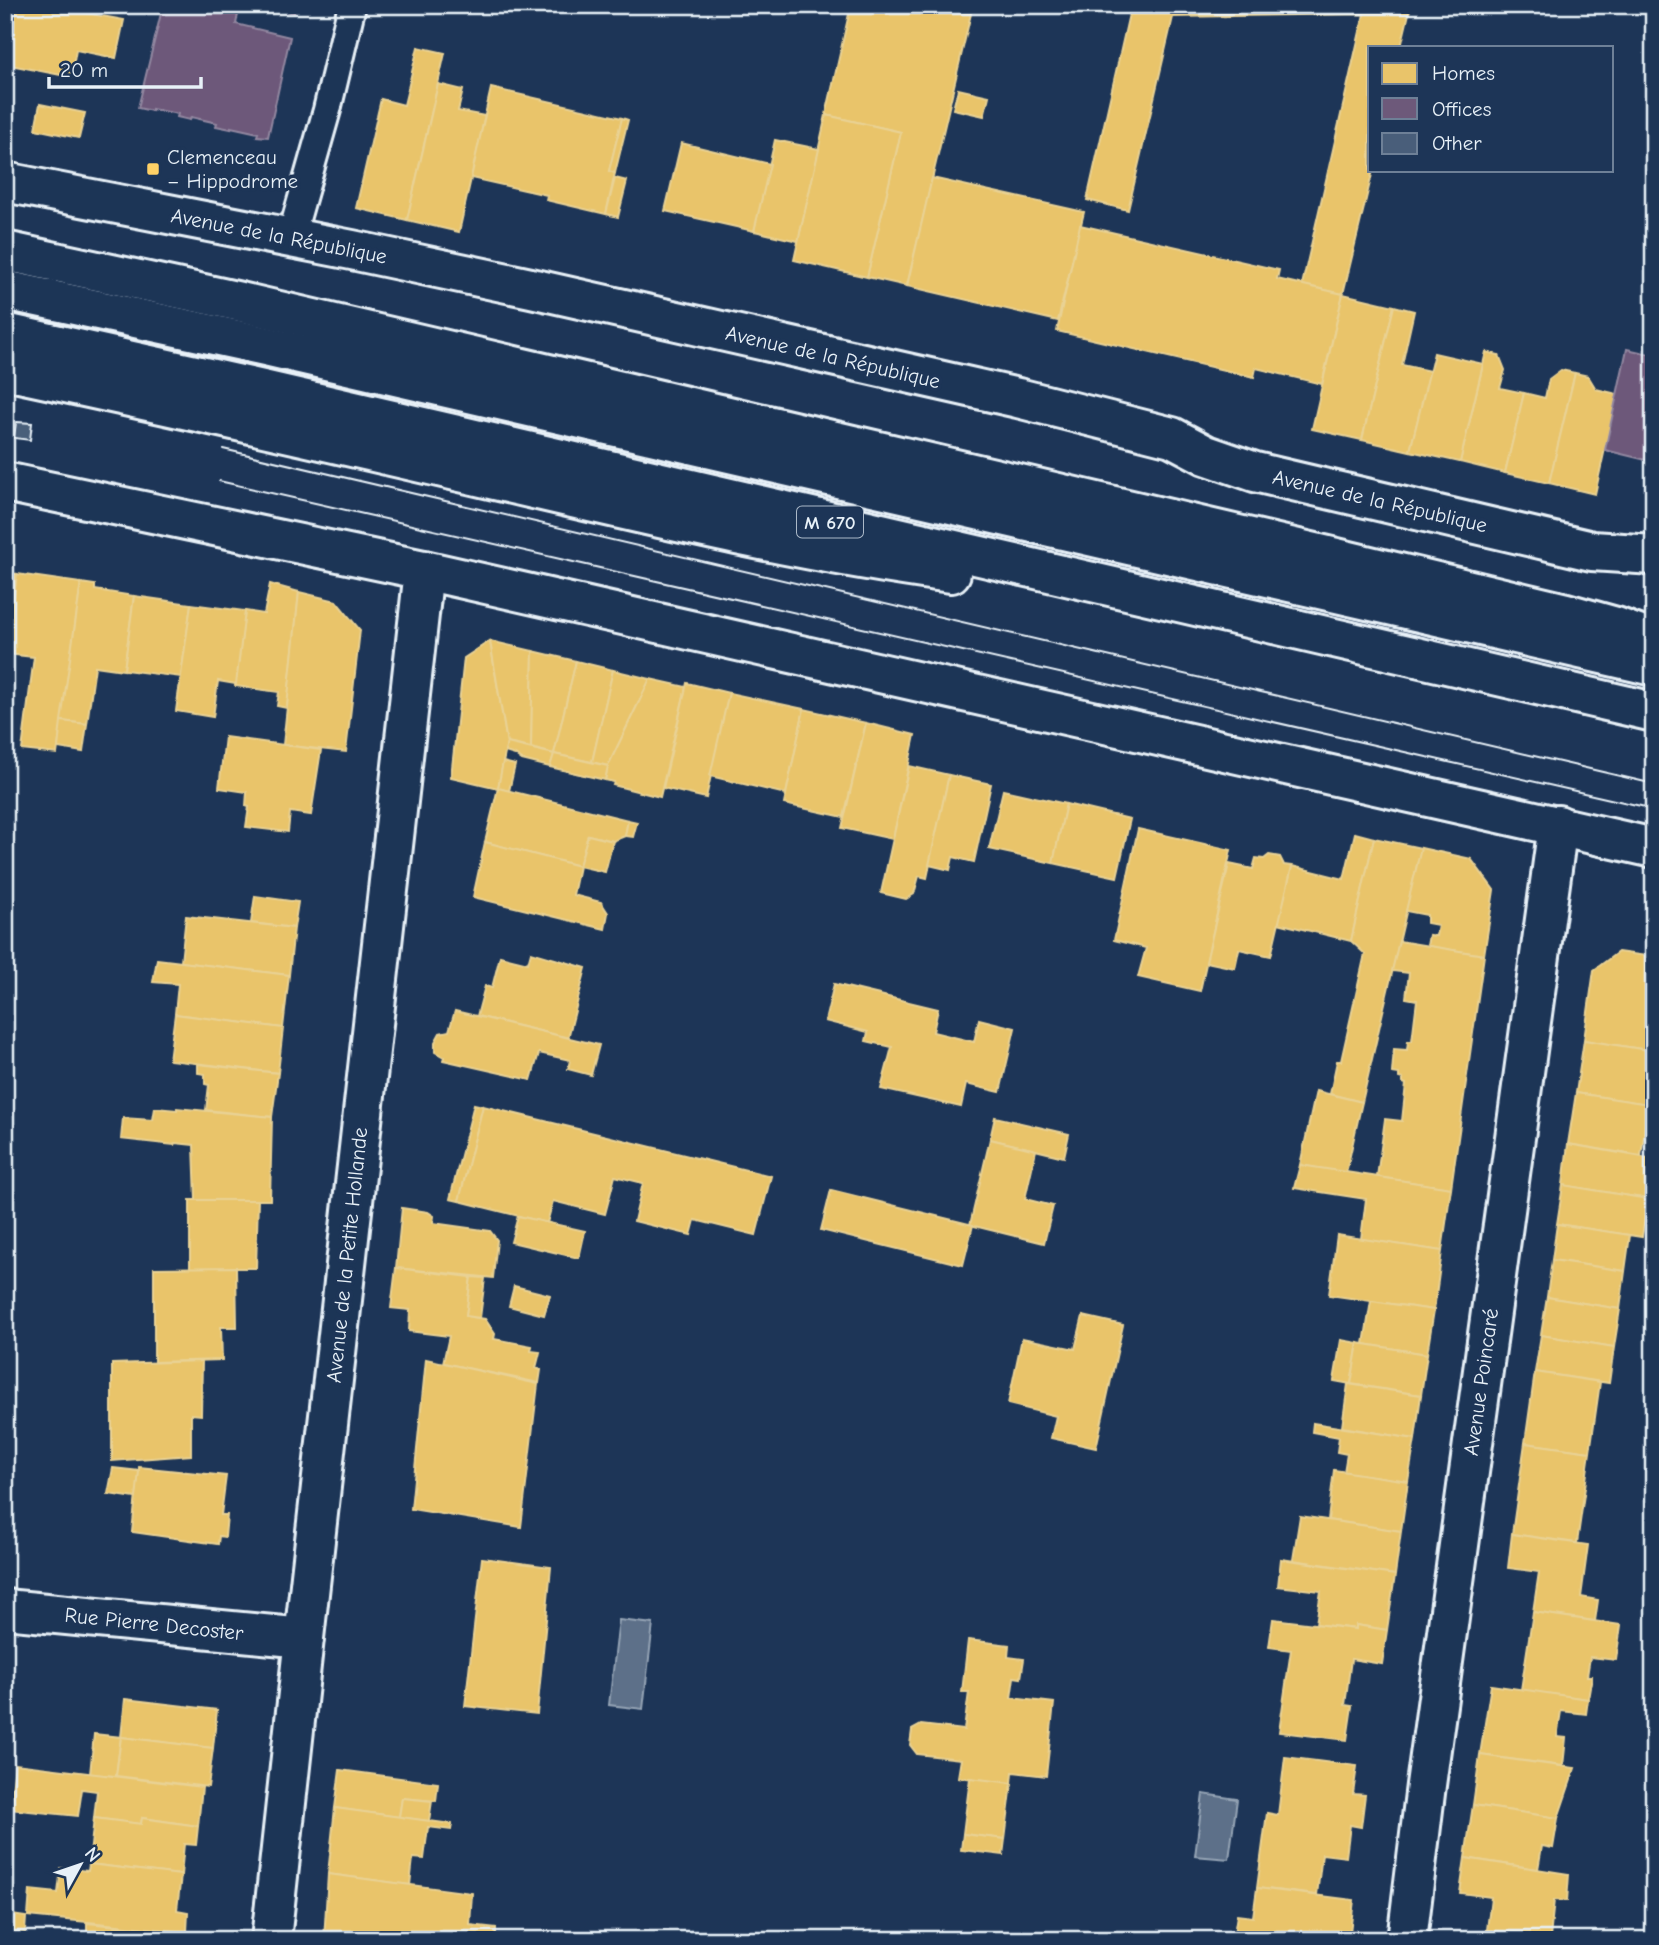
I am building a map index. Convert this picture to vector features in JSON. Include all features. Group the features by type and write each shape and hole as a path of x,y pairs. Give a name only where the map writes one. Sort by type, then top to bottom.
{"main road":[{"name":"Avenue de la République","path":"5,182 291,237 531,288 1018,398 1172,437 1206,455 1268,475 1592,551 1654,555"},
{"path":"5,251 236,301 1328,556 1566,613 1654,641"},
{"name":"M 670","path":"5,290 265,346 1654,666"},
{"name":"M 670","path":"5,333 263,390 1654,712"},
{"path":"5,370 669,520 839,555 1027,584 1150,597"},
{"path":"5,482 424,570 1654,848"},
{"name":"Avenue de la Petite Hollande","path":"271,1940 424,570"},
{"name":"Avenue Poincaré","path":"1407,1940 1558,825"},
{"name":"Rue Pierre Decoster","path":"5,1609 304,1638"}],"lane":[{"path":"291,237 327,110 352,5"}],"path":[{"path":"5,429 15,430"}],"water":[{"path":"619,1620 653,1624 643,1709 609,1705"},
{"path":"1203,1794 1237,1799 1229,1859 1195,1856"}],"building: Homes":[{"path":"5,5 43,5 124,20 116,58 76,50 71,77 5,64"},
{"path":"851,5 973,5 907,286 867,277 901,132 826,115"},
{"path":"1131,5 1411,5 1401,46 1368,46 1368,172 1373,172 1343,294 1302,285 1364,14 1173,17 1128,210 1087,200"},
{"path":"418,47 445,53 407,220 356,208 381,99 404,105"},
{"path":"438,84 463,90 458,111 485,116 459,232 407,220"},
{"path":"491,88 622,118 609,171 615,173 606,214 546,200 547,195 471,178"},
{"path":"958,89 989,96 984,116 953,109"},
{"path":"40,104 85,113 79,138 35,129"},
{"path":"826,115 901,132 867,277 794,260"},
{"path":"622,118 628,120 615,173 609,171"},
{"path":"775,140 819,149 798,241 754,231"},
{"path":"681,143 770,164 754,231 665,211"},
{"path":"615,178 627,181 618,217 606,214"},
{"path":"932,178 1084,212 1058,321 907,286"},
{"path":"1080,225 1279,270 1277,279 1343,294 1322,384 1256,368 1254,377 1057,331"},
{"path":"1343,294 1394,306 1362,440 1312,429"},
{"path":"1394,306 1414,311 1402,365 1430,371 1410,451 1362,440"},
{"path":"1486,352 1499,355 1505,370 1500,388 1524,393 1505,473 1460,462"},
{"path":"1434,353 1483,364 1460,462 1410,451"},
{"path":"1561,370 1575,373 1549,483 1505,473 1524,393 1545,398 1549,379"},
{"path":"1575,373 1588,376 1596,389 1617,394 1595,494 1549,483"},
{"path":"5,573 17,574 7,654 5,654"},
{"path":"17,574 81,583 57,754 22,750 34,657 7,654"},
{"path":"81,583 95,585 95,590 134,596 124,670 95,666 87,724 61,721"},
{"path":"270,584 299,592 287,708 277,706 279,692 235,686 245,611 264,614"},
{"path":"299,592 336,601 360,630 346,752 283,745"},
{"path":"134,596 191,604 181,677 124,670"},
{"path":"191,604 245,611 236,684 218,681 213,717 176,711"},
{"path":"490,641 507,743 498,788 451,777 464,658"},
{"path":"490,641 533,651 531,748 507,743"},
{"path":"533,651 576,661 554,754 531,748"},
{"path":"576,661 613,670 592,762 554,754"},
{"path":"613,670 650,679 608,766 592,762"},
{"path":"650,679 686,687 660,797 613,785 614,782 605,780 608,766"},
{"path":"687,683 729,693 706,798 663,788"},
{"path":"729,693 804,709 786,794 710,776"},
{"path":"804,709 866,723 844,817 784,804"},
{"path":"61,721 87,724 83,752 58,748"},
{"path":"866,723 915,735 893,839 842,828"},
{"path":"225,737 321,750 311,815 290,812 288,832 246,827 249,807 246,806 247,792 219,788"},
{"path":"507,743 554,754 550,767 522,760 505,752"},
{"path":"554,754 608,766 605,780 550,767"},
{"path":"503,762 515,765 509,791 498,788"},
{"path":"909,766 949,775 927,878 919,876 914,894 906,899 881,893"},
{"path":"949,775 991,784 974,862 953,857 950,870 929,865"},
{"path":"498,788 628,820 625,836 613,841 588,835 579,866 485,842"},
{"path":"1003,790 1066,804 1053,863 989,849"},
{"path":"1066,804 1130,819 1117,877 1053,863"},
{"path":"628,820 637,822 633,837 625,836"},
{"path":"1138,829 1231,850 1200,991 1138,977 1146,948 1114,940"},
{"path":"1355,833 1374,838 1351,941 1278,923 1292,866 1344,879"},
{"path":"588,835 613,841 605,872 579,866"},
{"path":"1374,838 1421,848 1362,1102 1330,1094 1337,1061 1341,1061 1365,954 1351,941"},
{"path":"485,842 579,866 573,895 601,902 608,913 605,929 473,897"},
{"path":"1421,848 1471,859 1494,890 1484,955 1427,946 1429,935 1436,936 1438,925 1427,923 1427,915 1406,911"},
{"path":"1269,855 1280,857 1284,865 1292,866 1271,956 1239,949 1235,968 1206,962 1229,864 1253,869 1256,858 1264,859"},
{"path":"255,896 298,902 294,928 251,923"},
{"path":"186,916 294,928 289,975 181,962"},
{"path":"1399,941 1484,955 1451,1188 1377,1177 1385,1119 1402,1121 1406,1084 1399,1078 1399,1074 1392,1073 1394,1049 1407,1050 1408,1041 1412,1041 1417,1000 1406,998 1409,973 1392,971"},
{"path":"531,952 586,968 568,1038 477,1016 485,986 492,988 500,956 528,963"},
{"path":"1618,952 1654,957 1654,1030 1651,1029 1648,1050 1584,1040 1594,970"},
{"path":"157,959 289,975 283,1028 175,1014 178,984 153,982"},
{"path":"834,984 938,1009 933,1032 974,1042 979,1019 1015,1028 1000,1092 966,1084 961,1107 881,1089 892,1047 866,1041 868,1032 825,1021"},
{"path":"455,1011 599,1045 591,1075 568,1069 570,1060 539,1053 531,1080 443,1060 444,1057 435,1052 435,1042 440,1033 449,1031"},
{"path":"175,1014 283,1028 278,1073 169,1060"},
{"path":"1584,1040 1654,1051 1654,1105 1576,1093"},
{"path":"198,1064 278,1073 272,1117 206,1110 209,1085 205,1084 205,1074 198,1073"},
{"path":"1316,1091 1362,1102 1346,1173 1300,1165"},
{"path":"1576,1093 1649,1104 1641,1156 1568,1144"},
{"path":"474,1104 483,1106 459,1201 450,1199"},
{"path":"483,1106 771,1176 756,1235 695,1220 691,1235 634,1221 643,1183 615,1176 605,1214 553,1201 547,1223 459,1201"},
{"path":"155,1108 272,1117 270,1200 196,1200 194,1145 121,1139 123,1118 153,1120"},
{"path":"995,1117 1069,1134 1064,1157 990,1139"},
{"path":"990,1139 1036,1150 1025,1199 1053,1206 1044,1243 970,1225"},
{"path":"1568,1144 1654,1159 1648,1199 1563,1185"},
{"path":"1300,1165 1451,1188 1442,1251 1361,1239 1366,1199 1294,1188"},
{"path":"1563,1185 1648,1199 1642,1237 1557,1224"},
{"path":"831,1190 973,1225 963,1265 821,1230"},
{"path":"190,1200 258,1200 256,1268 190,1268"},
{"path":"402,1208 428,1212 434,1216 433,1223 490,1231 497,1240 493,1278 396,1268"},
{"path":"518,1216 585,1231 579,1258 511,1242"},
{"path":"1557,1224 1630,1235 1625,1271 1552,1260"},
{"path":"1337,1235 1442,1251 1434,1310 1329,1295"},
{"path":"1552,1260 1625,1271 1620,1309 1547,1297"},
{"path":"236,1267 237,1327 221,1327 222,1360 154,1362 154,1268"},
{"path":"396,1268 471,1277 466,1316 485,1319 495,1334 494,1339 532,1346 531,1351 540,1352 536,1368 541,1370 539,1383 443,1363 449,1336 409,1331 410,1310 391,1308"},
{"path":"471,1277 485,1278 480,1318 466,1316"},
{"path":"514,1286 550,1295 544,1315 509,1306"},
{"path":"1547,1297 1620,1309 1614,1347 1541,1335"},
{"path":"1371,1301 1434,1310 1427,1354 1364,1344"},
{"path":"1083,1316 1123,1325 1096,1448 1051,1438 1056,1416 1008,1404 1022,1338 1075,1349"},
{"path":"1541,1335 1614,1347 1609,1383 1535,1372"},
{"path":"1341,1340 1358,1343 1351,1384 1334,1381"},
{"path":"1358,1343 1427,1354 1421,1395 1351,1384"},
{"path":"426,1359 538,1384 521,1527 411,1509"},
{"path":"202,1361 201,1415 191,1414 191,1455 112,1461 112,1364"},
{"path":"1535,1372 1600,1382 1590,1452 1525,1443"},
{"path":"1348,1384 1421,1395 1415,1439 1342,1427"},
{"path":"1313,1423 1415,1439 1408,1481 1344,1472 1347,1454 1337,1452 1339,1437 1312,1432"},
{"path":"1525,1443 1590,1452 1577,1543 1512,1534"},
{"path":"139,1467 226,1476 221,1515 227,1515 225,1537 219,1536 218,1544 132,1532"},
{"path":"113,1468 139,1471 136,1498 108,1494"},
{"path":"1334,1470 1408,1481 1401,1531 1328,1520"},
{"path":"1300,1516 1401,1531 1395,1575 1293,1560"},
{"path":"1512,1534 1588,1545 1581,1597 1598,1600 1595,1621 1533,1612 1539,1572 1508,1568"},
{"path":"482,1558 551,1567 537,1714 465,1706"},
{"path":"1281,1559 1395,1575 1387,1630 1356,1625 1356,1629 1316,1624 1321,1591 1278,1586"},
{"path":"1533,1612 1621,1625 1616,1660 1590,1657 1587,1676 1592,1676 1588,1699 1521,1690"},
{"path":"1273,1619 1387,1630 1382,1664 1351,1659 1345,1705 1352,1706 1347,1740 1279,1732 1291,1650 1269,1647"},
{"path":"968,1640 1009,1645 1008,1657 1024,1659 1021,1678 1014,1677 1011,1698 1054,1703 1046,1776 1013,1772 1012,1783 958,1777 961,1759 917,1754 910,1745 912,1730 921,1725 964,1730 969,1692 962,1692"},
{"path":"1491,1685 1588,1699 1586,1714 1561,1711 1557,1737 1566,1738 1563,1766 1480,1755"},
{"path":"125,1699 217,1710 213,1748 121,1737"},
{"path":"94,1734 121,1737 116,1776 90,1774"},
{"path":"121,1737 213,1748 208,1787 116,1776"},
{"path":"1480,1755 1575,1768 1558,1818 1473,1805"},
{"path":"1285,1757 1357,1766 1353,1794 1365,1795 1361,1827 1350,1825 1346,1857 1322,1854 1317,1895 1257,1888 1267,1813 1278,1815"},
{"path":"15,1764 202,1787 198,1826 142,1818 141,1824 94,1818 97,1791 82,1789 78,1816 10,1809"},
{"path":"340,1770 438,1783 436,1801 402,1798 399,1817 335,1808"},
{"path":"970,1778 1012,1783 1005,1839 963,1834"},
{"path":"402,1798 432,1801 429,1821 399,1817"},
{"path":"1473,1805 1558,1818 1553,1848 1542,1846 1538,1869 1465,1858"},
{"path":"335,1808 452,1824 451,1830 428,1827 424,1859 413,1858 410,1885 328,1874"},
{"path":"94,1818 141,1824 142,1818 198,1826 196,1845 184,1844 181,1875 89,1864"},
{"path":"963,1834 1005,1839 1003,1855 961,1850"},
{"path":"1465,1858 1569,1874 1567,1901 1554,1900 1550,1938 1487,1930 1491,1897 1460,1893"},
{"path":"89,1864 181,1875 177,1910 188,1912 187,1932 28,1916 30,1890 58,1893 61,1868 88,1871"},
{"path":"328,1874 472,1893 470,1925 496,1928 496,1940 324,1940"},
{"path":"1257,1888 1354,1900 1349,1940 1233,1940 1237,1915 1253,1917"},
{"path":"5,1914 26,1917 25,1932 5,1930"},
{"path":"87,1923 197,1934 196,1940 87,1940"},
{"path":"1487,1930 1550,1938 1565,1940 1486,1940"}],"building: Offices":[{"path":"163,5 240,5 236,24 290,37 268,137 231,127 216,126 217,123 191,117 190,120 177,117 178,114 138,108"},
{"path":"264,5 295,5 294,13"},
{"path":"1627,349 1654,355 1654,462 1605,450"}],"building: Other":[{"path":"16,422 32,423 30,440 14,438"}],"tram line":[{"path":"223,449 1654,784"},
{"path":"219,481 1654,809"}],"place":[{"name":"Clemenceau – Hippodrome","path":"153,169"}]}
